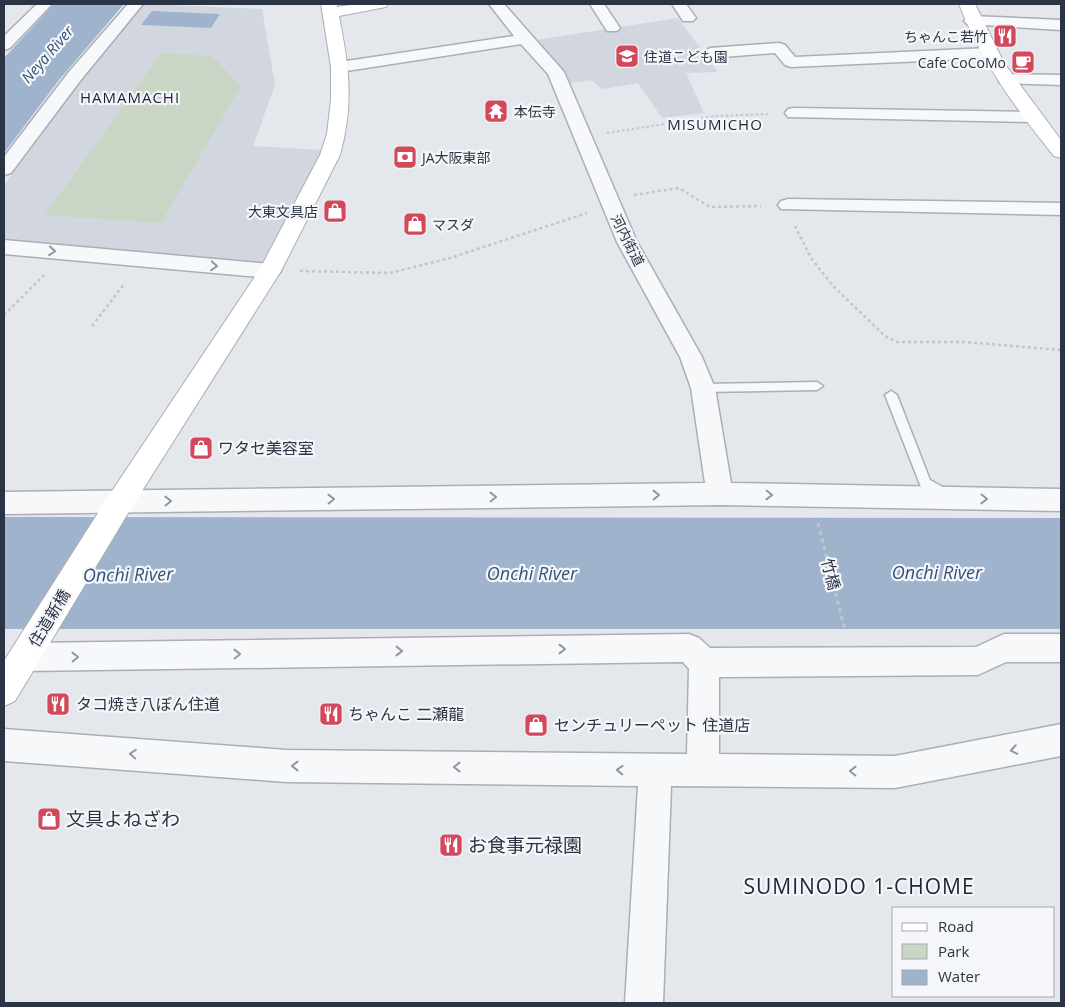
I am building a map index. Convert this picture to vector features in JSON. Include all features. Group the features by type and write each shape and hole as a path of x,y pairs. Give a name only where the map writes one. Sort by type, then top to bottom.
{"street":[{"path":"4,44 45,4"},
{"path":"4,169 74,78 136,4"},
{"path":"330,8 380,4"},
{"name":"河内街道","path":"496,4 556,72 609,203 627,242 691,357 703,388 720,494"},
{"path":"597,4 612,28"},
{"path":"679,4 688,18"},
{"path":"967,4 972,21 989,54 1032,117 1061,152"},
{"name":"住道新橋","path":"4,690 15,657 120,502 270,271 330,155 336,134 340,100 340,67 330,8"},
{"path":"1051,11 1060,27"},
{"path":"972,21 1060,27"},
{"path":"340,67 526,39"},
{"path":"710,53 779,48 791,62 989,54"},
{"path":"1006,79 1061,80"},
{"path":"794,113 1032,117"},
{"path":"788,205 1061,209"},
{"path":"4,247 270,271"},
{"path":"4,503 720,494 1061,500"},
{"path":"15,657 689,648 704,663 704,769"},
{"path":"704,663 978,661 1004,648 1061,648"},
{"path":"4,745 286,766 895,772 1061,740"},
{"path":"644,1003 655,771"}],"lane":[{"path":"703,388 817,386"},
{"path":"891,395 925,483 952,499"}],"path":[{"path":"582,137 717,116 794,113"},
{"path":"270,271 390,273 450,258 609,203 679,188 710,208 788,205 803,248 822,276 885,336 897,342 965,342 1061,350"},
{"path":"4,315 67,253"},
{"path":"92,326 142,260"},
{"name":"竹橋","path":"817,517 847,641"}],"shaded area":[{"path":"142,4 262,9 275,85 253,146 321,150 315,166 264,263 4,242 4,185 42,135 76,84"},
{"name":"住道こども園","path":"678,18 718,72 686,73 704,113 662,118 638,83 602,89 591,80 568,83 536,40"}],"green space":[{"path":"161,53 212,56 241,86 161,223 45,215"}],"water":[{"name":"Neya River","path":"54,4 124,4 59,80 4,153 4,58"},
{"path":"152,11 220,14 211,28 141,25"},
{"name":"Onchi River","path":"4,517 1061,518 1061,629 4,629"}],"place":[{"name":"ちゃんこ若竹","path":"1005,36"},
{"name":"住道こども園","path":"627,56"},
{"name":"Cafe CoCoMo","path":"1023,62"},
{"name":"本伝寺","path":"496,111"},
{"name":"JA大阪東部","path":"405,157"},
{"name":"大東文具店","path":"335,211"},
{"name":"マスダ","path":"415,224"},
{"name":"ワタセ美容室","path":"201,448"},
{"name":"タコ焼き八ぽん住道","path":"58,704"},
{"name":"ちゃんこ 二瀬龍","path":"331,714"},
{"name":"センチュリーペット 住道店","path":"536,725"},
{"name":"文具よねざわ","path":"49,819"},
{"name":"お食事元禄園","path":"451,845"}],"district":[{"name":"HAMAMACHI","path":"130,97"},
{"name":"MISUMICHO","path":"715,124"},
{"name":"SUMINODO 1-CHOME","path":"859,886"}]}
